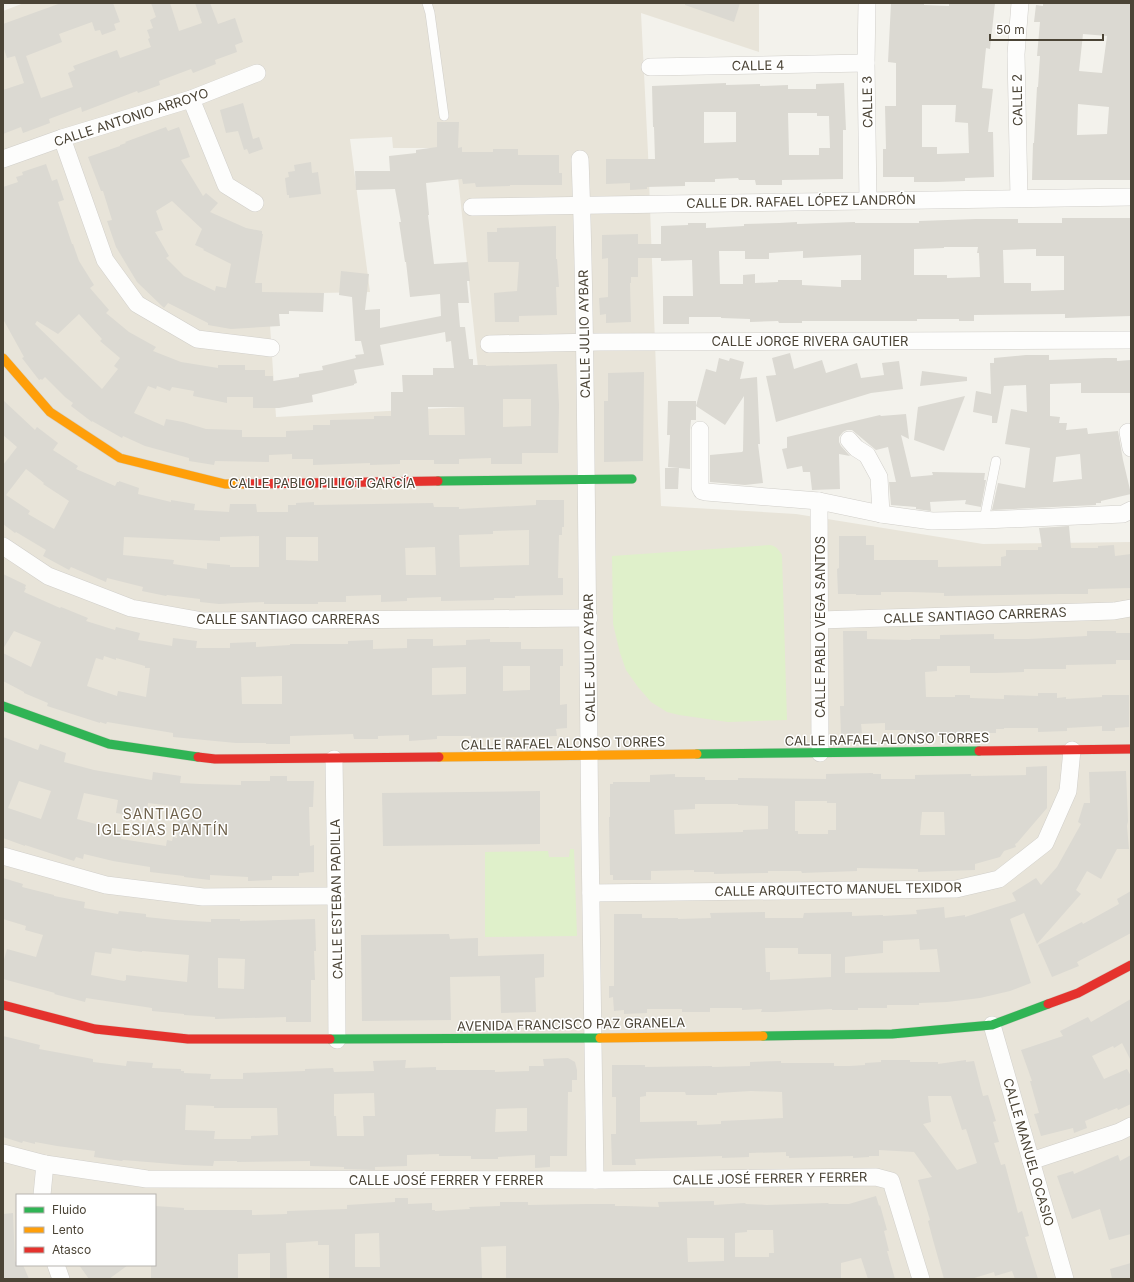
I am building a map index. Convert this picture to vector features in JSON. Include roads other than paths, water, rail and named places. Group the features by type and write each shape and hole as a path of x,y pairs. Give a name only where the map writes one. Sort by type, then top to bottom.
{"street":[{"name":"CALLE 3","path":"867,3 866,63 868,200"},
{"name":"CALLE 2","path":"1019,198 1016,54 1020,3"},
{"name":"CALLE 4","path":"650,67 866,63"},
{"name":"CALLE ANTONIO ARROYO","path":"3,159 62,138 191,99 257,73"},
{"path":"191,99 226,185 255,203"},
{"path":"62,138 105,260 137,304 197,340 271,348"},
{"name":"CALLE JULIO AYBAR","path":"580,159 589,618 592,1037 595,1180"},
{"name":"CALLE DR. RAFAEL LÓPEZ LANDRÓN","path":"472,207 1131,197"},
{"name":"CALLE JORGE RIVERA GAUTIER","path":"489,344 584,342 1131,340"},
{"name":"CALLE PABLO PILLOT GARCÍA","path":"3,358 50,412 120,458 226,484 632,479"},
{"path":"700,430 700,487 702,491 706,492 820,501 881,514 932,521 1124,514 1131,510"},
{"path":"849,440 856,448 867,455 879,477 881,514"},
{"name":"CALLE PABLO VEGA SANTOS","path":"820,501 820,753"},
{"name":"CALLE SANTIAGO CARRERAS","path":"3,546 48,576 131,608 203,621 589,618"},
{"name":"CALLE SANTIAGO CARRERAS","path":"819,620 1114,611 1131,608"},
{"name":"CALLE RAFAEL ALONSO TORRES","path":"3,706 109,744 215,759 1131,749"},
{"name":"CALLE ARQUITECTO MANUEL TEXIDOR","path":"591,894 956,889 999,879 1045,843 1068,790 1072,750"},
{"name":"CALLE ESTEBAN PADILLA","path":"334,758 337,1040"},
{"path":"3,856 106,885 203,897 336,896"},
{"name":"AVENIDA FRANCISCO PAZ GRANELA","path":"3,1005 95,1029 188,1039 337,1040 892,1034 992,1025 1078,993 1131,965"},
{"name":"CALLE MANUEL OCASIO","path":"992,1025 1065,1279"},
{"path":"1031,1161 1119,1132 1131,1126"},
{"name":"CALLE JOSÉ FERRER Y FERRER","path":"3,1153 45,1164 147,1180 595,1180 876,1177 891,1181 921,1279"},
{"path":"42,1194 45,1164"},
{"path":"56,1266 61,1279"}],"lane":[{"path":"427,3 430,13 444,116"},
{"path":"984,520 996,461"}],"district":[{"name":"SANTIAGO IGLESIAS PANTÍN","path":"163,822"}]}
